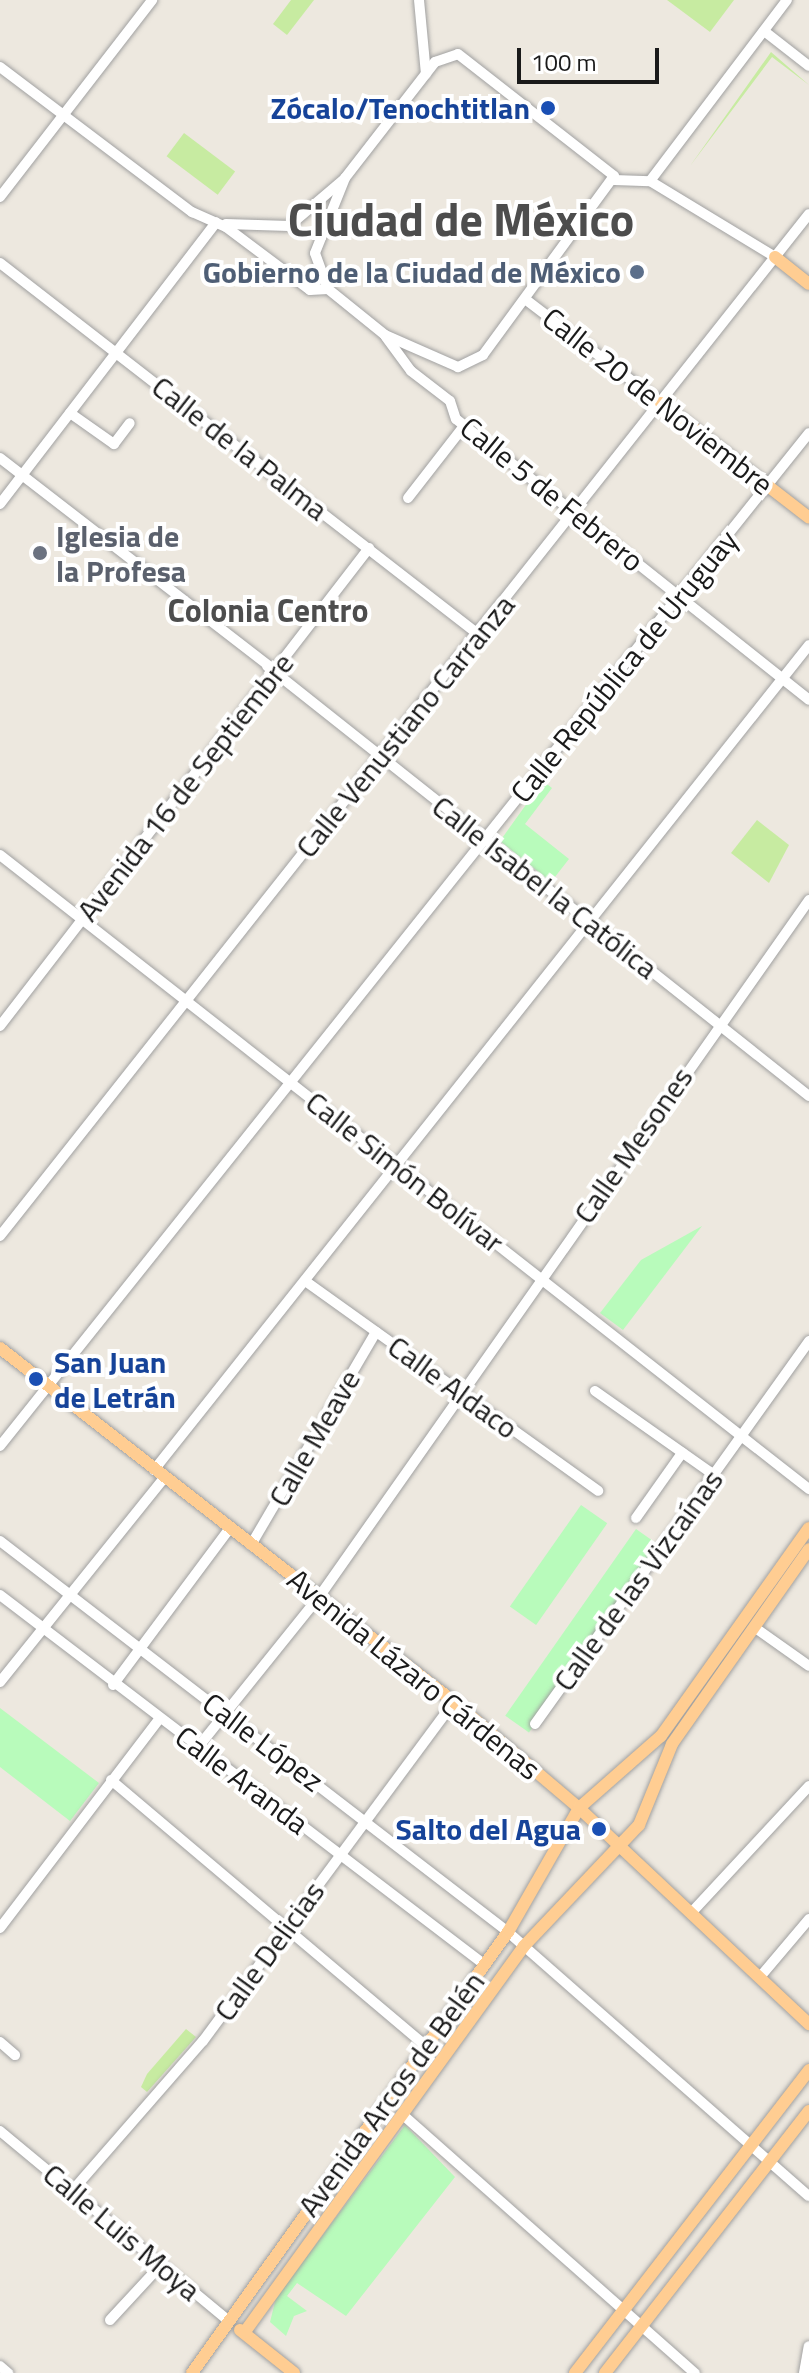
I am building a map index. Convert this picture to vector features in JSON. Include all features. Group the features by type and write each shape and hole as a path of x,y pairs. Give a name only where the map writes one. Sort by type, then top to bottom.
{"main road":[{"path":"775,257 809,284"},
{"name":"Calle 20 de Noviembre","path":"661,403 809,518"},
{"name":"Avenida Lázaro Cárdenas","path":"0,1348 454,1702 622,1847 809,2024"},
{"name":"Avenida Arcos de Belén","path":"192,2373 508,1932 579,1808 661,1736 809,1528"},
{"name":"Avenida Arcos de Belén","path":"244,2333 559,1901 622,1847 649,1808 672,1744 809,1549"},
{"path":"575,2373 809,2070"},
{"path":"605,2373 809,2111"},
{"name":"Calle Luis Moya","path":"228,2320 294,2373"}],"street":[{"path":"0,197 152,0"},
{"path":"419,0 426,74"},
{"path":"650,181 787,0"},
{"path":"764,31 809,66"},
{"path":"0,67 192,212 216,222 262,231 289,226 345,178 443,56 467,59 611,167 614,180 525,299 466,366 439,362 385,335 328,289 316,242 345,178"},
{"path":"614,180 650,181 775,257"},
{"name":"Calle Venustiano Carranza","path":"0,1236 809,214"},
{"path":"216,222 310,290 328,289"},
{"path":"0,504 216,222"},
{"name":"Calle de la Palma","path":"0,263 478,634"},
{"name":"Calle 20 de Noviembre","path":"525,299 661,403"},
{"name":"Calle 5 de Febrero","path":"385,335 464,426 809,700"},
{"path":"70,413 114,444 130,423"},
{"path":"408,498 464,426"},
{"name":"Calle República de Uruguay","path":"0,1446 809,433"},
{"name":"Calle Isabel la Católica","path":"0,458 809,1096"},
{"name":"Avenida 16 de Septiembre","path":"0,1026 369,548"},
{"path":"0,1682 308,1283 809,645"},
{"name":"Calle Simón Bolívar","path":"0,855 809,1489"},
{"name":"Calle Mesones","path":"462,1394 539,1277 809,900"},
{"name":"Calle Aldaco","path":"308,1283 598,1491"},
{"name":"Calle Meave","path":"251,1545 376,1332"},
{"name":"Calle de las Vizcaínas","path":"535,1724 809,1341"},
{"path":"595,1391 714,1475"},
{"path":"199,1746 319,1597 462,1394"},
{"path":"636,1518 682,1453"},
{"path":"113,1685 230,1528"},
{"name":"Calle López","path":"0,1541 508,1932 809,2196"},
{"name":"Calle Aranda","path":"0,1595 113,1685 199,1746 485,1965"},
{"path":"754,1627 809,1666"},
{"name":"Calle Delicias","path":"72,2191 203,2041 454,1702"},
{"path":"0,1928 160,1718"},
{"path":"111,1780 426,2046"},
{"path":"692,1912 809,1786"},
{"path":"760,1977 809,1919"},
{"path":"0,2042 15,2055"},
{"path":"402,2114 695,2373"},
{"name":"Calle Luis Moya","path":"0,2131 228,2320"},
{"path":"110,2320 161,2265"},
{"path":"804,2373 809,2346"},
{"path":"0,2366 8,2373"}],"green space":[{"path":"291,0 314,0 287,35 273,24"},
{"path":"667,0 734,0 710,32"},
{"path":"771,52 809,85 772,57 690,166"},
{"path":"184,133 235,172 218,195 167,156"},
{"path":"543,781 552,788 525,824 569,859 551,882 500,841"},
{"path":"757,820 789,845 769,883 731,853"},
{"path":"702,1226 623,1330 600,1313 641,1260"},
{"path":"581,1505 607,1523 536,1625 510,1607"},
{"path":"636,1529 660,1546 529,1732 505,1716"},
{"path":"0,1708 99,1783 70,1821 0,1767"},
{"path":"186,2029 196,2037 147,2092 141,2087 147,2074"},
{"path":"405,2125 455,2177 346,2316 297,2283 287,2296 307,2311 294,2316 286,2336 270,2322 276,2298"}],"place":[{"name":"Zócalo/Tenochtitlan","path":"548,108"},
{"name":"Gobierno de la Ciudad de México","path":"637,272"},
{"name":"Iglesia de la Profesa","path":"40,553"},
{"name":"San Juan de Letrán","path":"36,1379"},
{"name":"Salto del Agua","path":"599,1829"}],"district":[{"name":"Ciudad de México","path":"461,219"},
{"name":"Colonia Centro","path":"268,610"}]}
